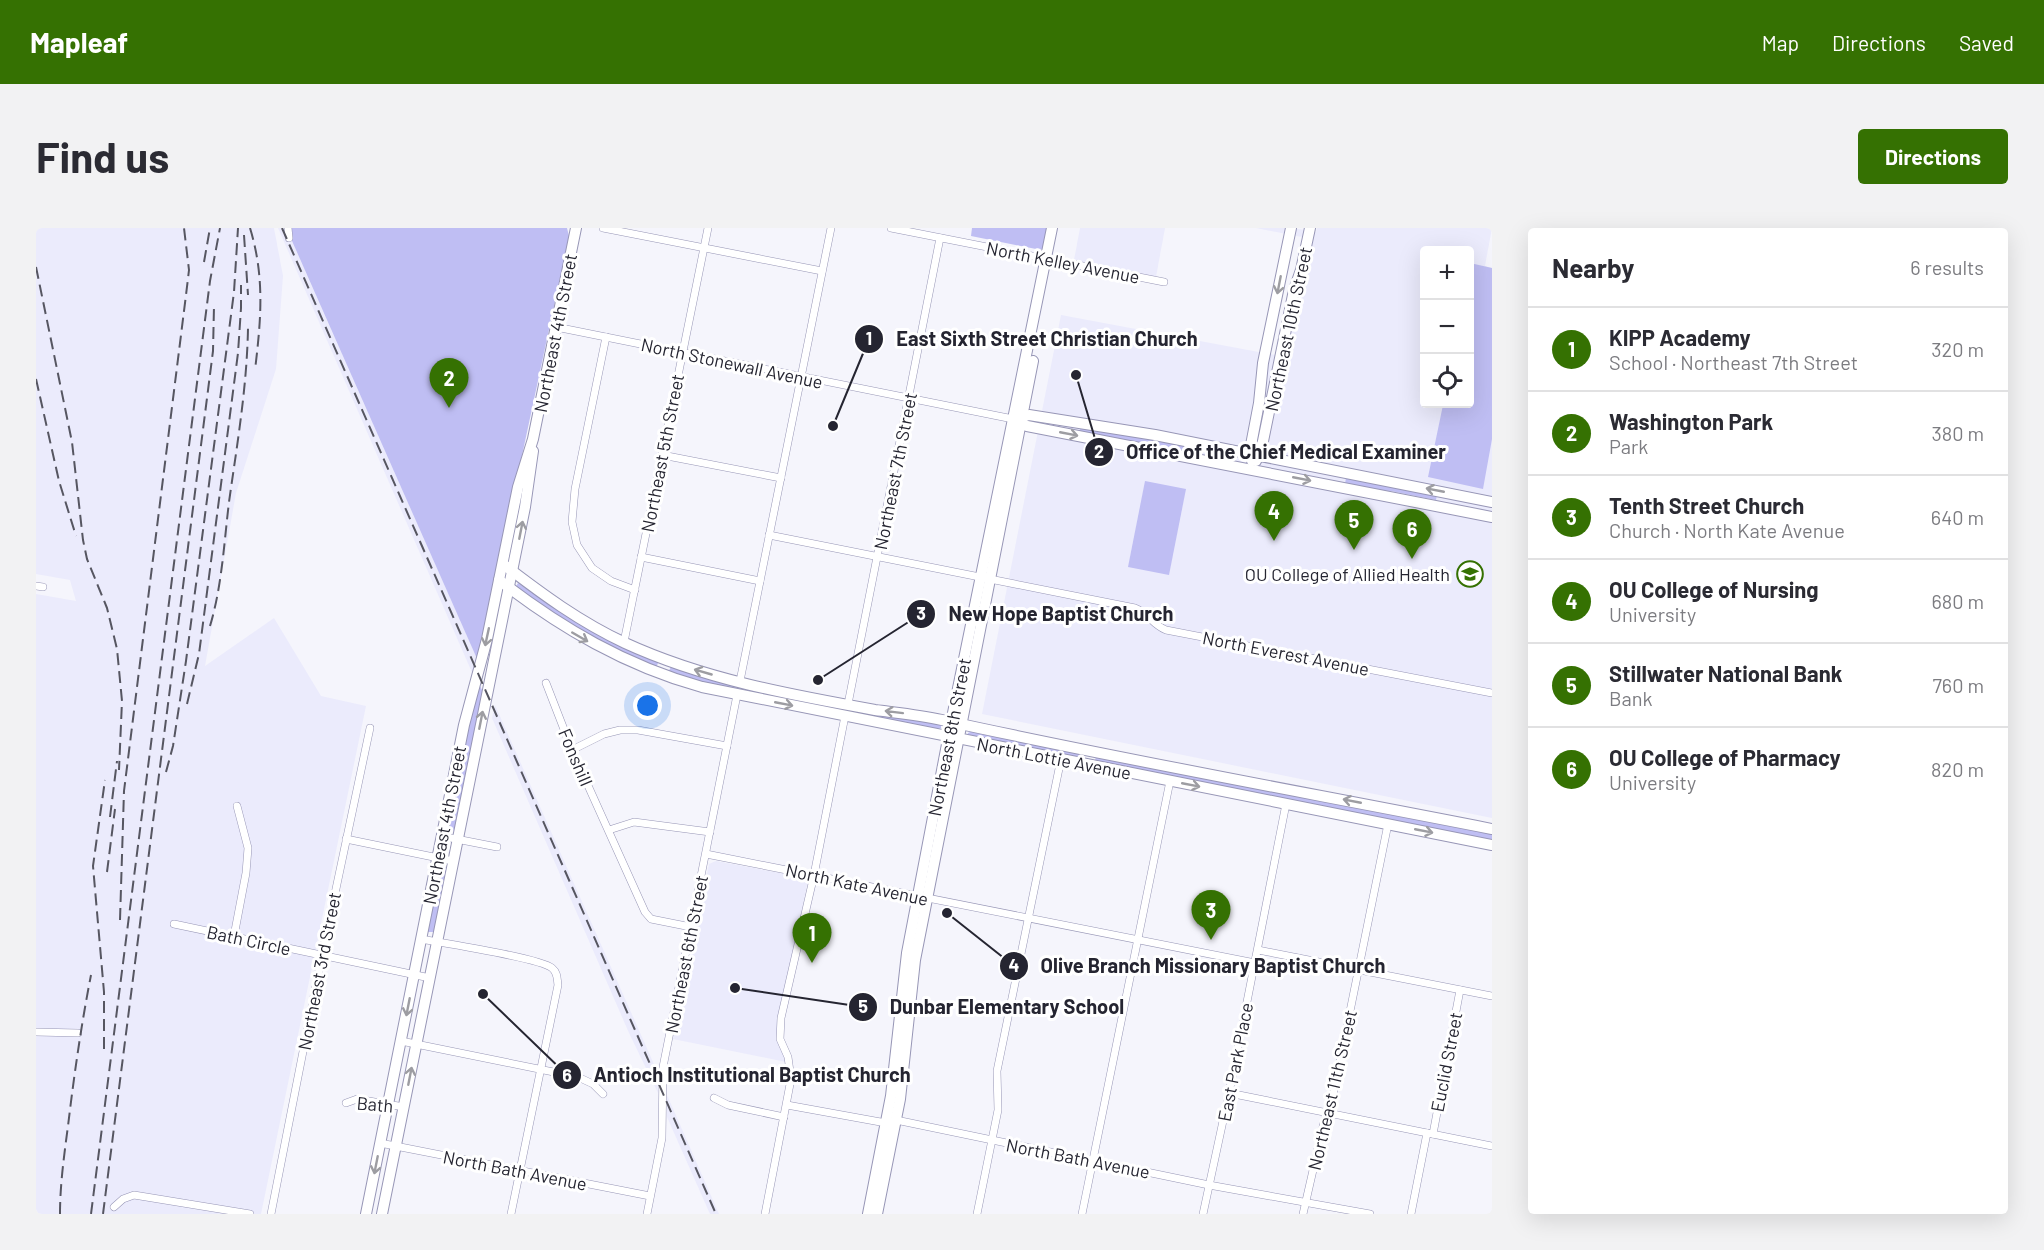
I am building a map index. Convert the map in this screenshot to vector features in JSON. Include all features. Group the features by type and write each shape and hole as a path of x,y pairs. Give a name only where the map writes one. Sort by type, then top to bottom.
{"main road":[{"name":"Northeast 4th Street","path":"366,1214 464,725 483,657 518,487 533,439 576,228"},
{"name":"Northeast 8th Street","path":"868,1214 904,1066 911,983 922,897 1018,420 1049,259 1052,228"},
{"name":"Northeast 8th Street","path":"1049,259 1059,228"},
{"name":"Northeast 10th Street","path":"1253,470 1255,455 1251,445 1259,403 1263,363 1290,228"},
{"name":"Northeast 10th Street","path":"1255,455 1262,446 1293,296 1310,228"},
{"name":"North Stonewall Avenue","path":"1018,420 1029,416 1155,435 1492,502"},
{"name":"North Stonewall Avenue","path":"1018,420 1027,426 1492,517"},
{"name":"Northeast 4th Street","path":"382,1214 513,572 530,476 533,439"},
{"name":"North Lottie Avenue","path":"503,564 573,616 624,642 677,664 740,681 1492,829"},
{"name":"North Lottie Avenue","path":"499,580 586,640 632,663 681,681 737,695 1492,845"},
{"path":"504,614 512,604 517,602 532,604"},
{"name":"Northeast 8th Street","path":"877,1214 891,1122"},
{"path":"371,1186 387,1189"}],"street":[{"path":"288,228 289,238"},
{"path":"603,228 822,271"},
{"name":"Northeast 5th Street","path":"624,642 708,228"},
{"path":"740,681 831,228"},
{"name":"North Kelley Avenue","path":"891,228 1164,282"},
{"name":"Northeast 7th Street","path":"848,704 940,238"},
{"name":"North Stonewall Avenue","path":"556,327 1018,420"},
{"path":"606,337 574,497 572,522 577,545 592,568 611,581 634,590"},
{"path":"662,455 781,478"},
{"name":"North Everest Avenue","path":"770,535 1135,608 1145,613 1163,629 1492,693"},
{"path":"641,556 760,581"},
{"name":"Fonshill","path":"546,683 572,750 609,830"},
{"name":"Northeast 6th Street","path":"646,1214 662,1138 663,1067 737,695"},
{"path":"765,1214 787,1105 791,1070 780,1039 781,1018 814,875 845,716"},
{"name":"Northeast 3rd Street","path":"271,1214 370,728"},
{"path":"572,750 604,734 620,730 638,730 727,746"},
{"path":"977,1214 998,1110 998,1071 1061,759"},
{"path":"1082,1214 1170,781"},
{"name":"East Park Place","path":"1203,1214 1286,804"},
{"path":"234,936 246,873 248,848 237,806"},
{"path":"691,927 651,919 645,912 609,830 634,822 710,832"},
{"name":"Northeast 11th Street","path":"1303,1214 1328,1113 1388,824"},
{"path":"441,837 497,847"},
{"path":"346,839 453,861"},
{"name":"North Kate Avenue","path":"706,854 1255,963"},
{"name":"Bath Circle","path":"174,924 430,978"},
{"path":"421,939 526,959 552,967 557,974 558,985 511,1214"},
{"path":"1258,950 1492,996"},
{"name":"Euclid Street","path":"1412,1214 1460,990"},
{"path":"36,1032 78,1033"},
{"path":"401,1041 578,1077 593,1084 603,1094"},
{"path":"1229,1093 1492,1146"},
{"path":"714,1098 728,1105 784,1117"},
{"name":"Bath","path":"346,1103 357,1099 404,1107"},
{"name":"North Bath Avenue","path":"787,1105 891,1122 1209,1185 1370,1214"},
{"name":"North Bath Avenue","path":"380,1143 650,1196"},
{"path":"114,1207 123,1199 134,1195 250,1214"}],"shaded area":[{"path":"36,228 274,228 283,276 276,369 236,493 205,666 274,618 321,696 366,706 261,1214 36,1214 36,594 76,601 70,580 36,574"},
{"path":"278,228 286,228 478,661 474,677"},
{"path":"291,228 567,228 569,236 478,661 292,241"},
{"path":"972,228 1048,228 1045,244 1041,250 971,236"},
{"path":"1080,228 1165,228 1156,277 1074,260"},
{"path":"1256,228 1292,228 1316,232 1317,228 1492,228 1485,266 1492,268 1492,818 982,714 1061,315 1286,357 1294,309 1305,275 1312,239"},
{"path":"1474,264 1492,268 1492,439 1483,489 1428,477 1442,408 1474,408"},
{"path":"1083,426 1200,448 1201,451 1160,448 1079,432"},
{"path":"1346,477 1437,495 1436,500 1345,485"},
{"path":"1145,481 1186,489 1169,575 1128,567"},
{"path":"518,583 568,617 654,658 658,663 656,668 619,655 515,588"},
{"path":"675,666 941,725 941,728 743,694 668,672 671,667"},
{"path":"479,684 483,692 456,829 453,831 447,828 466,732"},
{"path":"495,705 657,1071 658,1093 629,1033 492,718"},
{"path":"972,731 1083,753 1082,758 967,737"},
{"path":"1096,756 1492,831 1492,842 1095,761"},
{"path":"716,861 808,880 779,1019 778,1037 786,1062 673,1039 709,864"},
{"path":"442,865 448,869 435,932 427,932 439,867"},
{"path":"667,1095 719,1214 710,1214 667,1117"}],"railway":[{"path":"120,920 124,791 189,270 184,228"},
{"path":"204,262 210,228"},
{"path":"91,1214 210,281 220,228"},
{"path":"166,772 173,746 186,661 234,292 238,228"},
{"path":"250,228 260,281 259,334 255,370"},
{"path":"282,228 716,1214"},
{"path":"244,235 248,295"},
{"path":"36,267 72,442 87,559 107,608 117,649 122,701 119,770"},
{"path":"187,704 199,654 238,353 241,285"},
{"path":"103,1214 213,351 214,306"},
{"path":"210,626 220,580 241,416 248,328"},
{"path":"36,379 59,481 76,536"},
{"path":"110,817 117,761"},
{"path":"104,1049 104,992 93,866 105,780"},
{"path":"107,872 115,809"},
{"path":"60,1214 62,1170 91,975"}],"place":[{"name":"Office of the Chief Medical Examiner","path":"1076,375"},
{"name":"Washington Park","path":"449,408"},
{"name":"East Sixth Street Christian Church","path":"833,426"},
{"name":"OU College of Nursing","path":"1274,541"},
{"name":"Stillwater National Bank","path":"1354,550"},
{"name":"OU College of Pharmacy","path":"1412,559"},
{"name":"OU College of Allied Health","path":"1470,574"},
{"name":"New Hope Baptist Church","path":"818,680"},
{"name":"Olive Branch Missionary Baptist Church","path":"947,913"},
{"name":"Tenth Street Church","path":"1211,940"},
{"name":"KIPP Academy","path":"812,963"},
{"name":"Dunbar Elementary School","path":"735,988"},
{"name":"Antioch Institutional Baptist Church","path":"483,994"}]}
